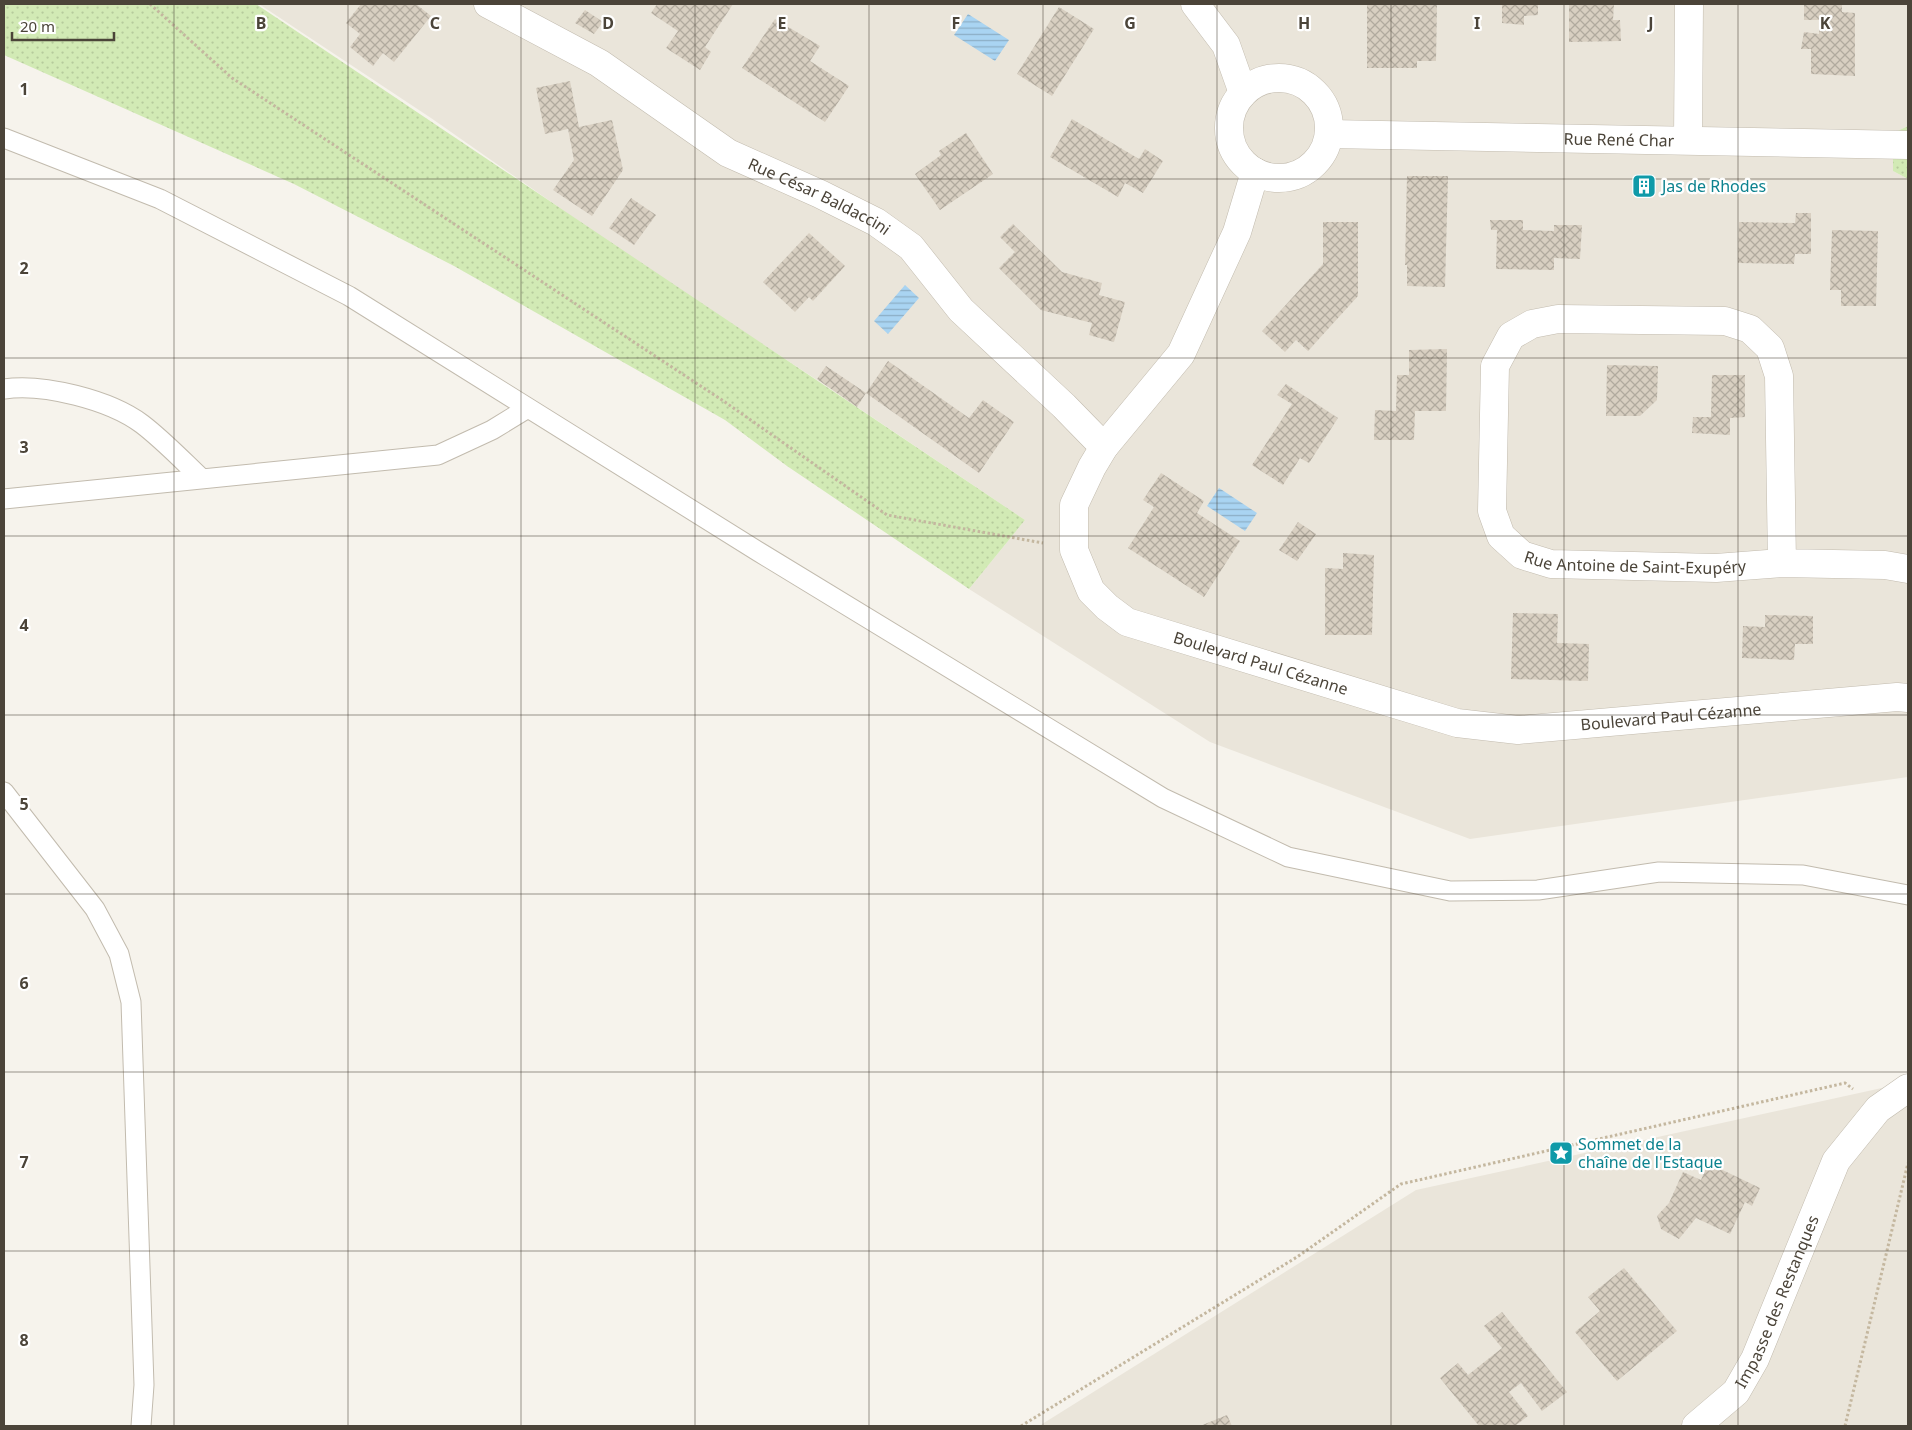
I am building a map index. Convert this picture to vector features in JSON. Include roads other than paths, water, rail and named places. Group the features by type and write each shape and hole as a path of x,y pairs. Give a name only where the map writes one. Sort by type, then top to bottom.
{"street":[{"name":"Rue César Baldaccini","path":"488,4 599,63 728,153 820,194 876,222 911,247 961,310 1064,406 1104,447"},
{"path":"1195,4 1226,45 1243,93"},
{"path":"1688,140 1690,4"},
{"path":"1277,78 1295,80 1311,89 1322,101 1329,117 1329,134 1324,150 1312,167 1296,176 1271,178 1247,167 1236,154 1229,134 1230,116 1243,93 1260,82 1277,78"},
{"name":"Rue René Char","path":"1329,134 1908,145"},
{"name":"Boulevard Paul Cézanne","path":"1255,172 1237,232 1181,354 1104,447 1092,467 1074,506 1074,550 1091,591 1107,607 1127,622 1457,722 1518,730 1888,698 1908,698"},
{"name":"Rue Antoine de Saint-Exupéry","path":"1782,563 1779,376 1770,348 1750,329 1725,321 1558,319 1532,324 1511,336 1495,366 1492,511 1501,536 1522,555 1551,564 1716,568 1782,563 1886,565 1908,569"},
{"name":"Impasse des Restanques","path":"1696,1426 1736,1392 1755,1359 1836,1161 1878,1109 1908,1088"}],"lane":[{"path":"4,138 160,199 349,296 759,552 1163,798 1288,857 1450,891 1538,890 1659,872 1803,875 1908,895"},
{"path":"4,389 13,388 69,393 111,407 141,423 201,478"},
{"path":"4,499 438,455 492,430 528,408"},
{"path":"4,792 95,909 119,954 131,1002 144,1386 141,1426"}],"water":[{"path":"968,14 1009,40 995,61 954,35"},
{"path":"905,285 919,298 888,334 874,321"},
{"path":"1219,488 1257,513 1245,531 1207,506"}],"place":[{"name":"Jas de Rhodes","path":"1644,186"},
{"name":"Sommet de la chaîne de l'Estaque","path":"1561,1153"}]}
